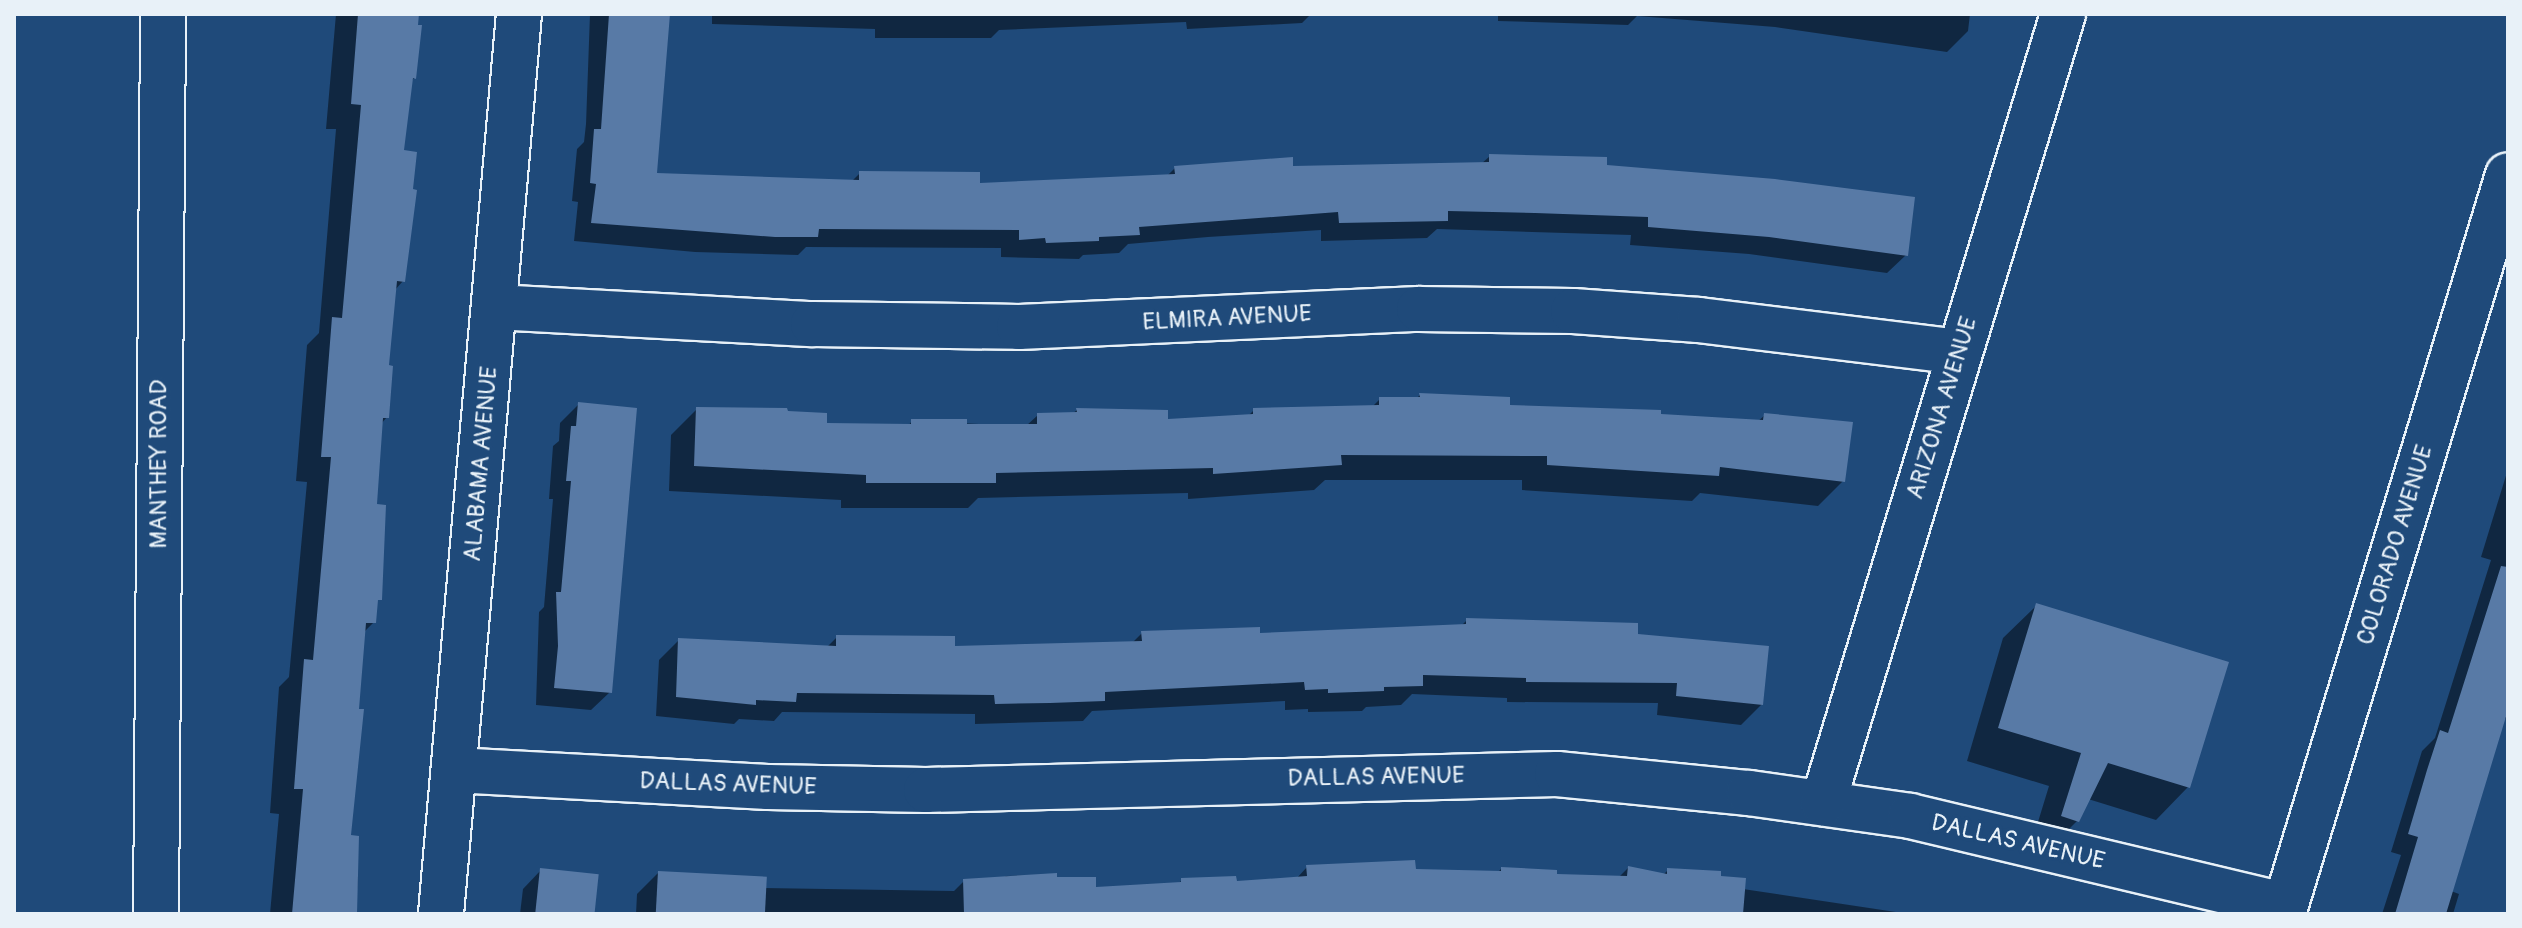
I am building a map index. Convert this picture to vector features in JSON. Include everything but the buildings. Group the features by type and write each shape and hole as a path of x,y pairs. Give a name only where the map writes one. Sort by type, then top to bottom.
{"street":[{"name":"MANTHEY ROAD","path":"156,914 163,14"},
{"name":"ALABAMA AVENUE","path":"441,914 519,14"},
{"name":"ARIZONA AVENUE","path":"1823,803 2063,14"},
{"name":"COLORADO AVENUE","path":"2284,910 2508,175"},
{"name":"ELMIRA AVENUE","path":"495,307 813,324 1019,327 1419,309 1573,311 1699,320 1958,352"},
{"name":"DALLAS AVENUE","path":"454,770 768,787 926,790 1557,774 1823,803 1910,816 2284,910"}]}
